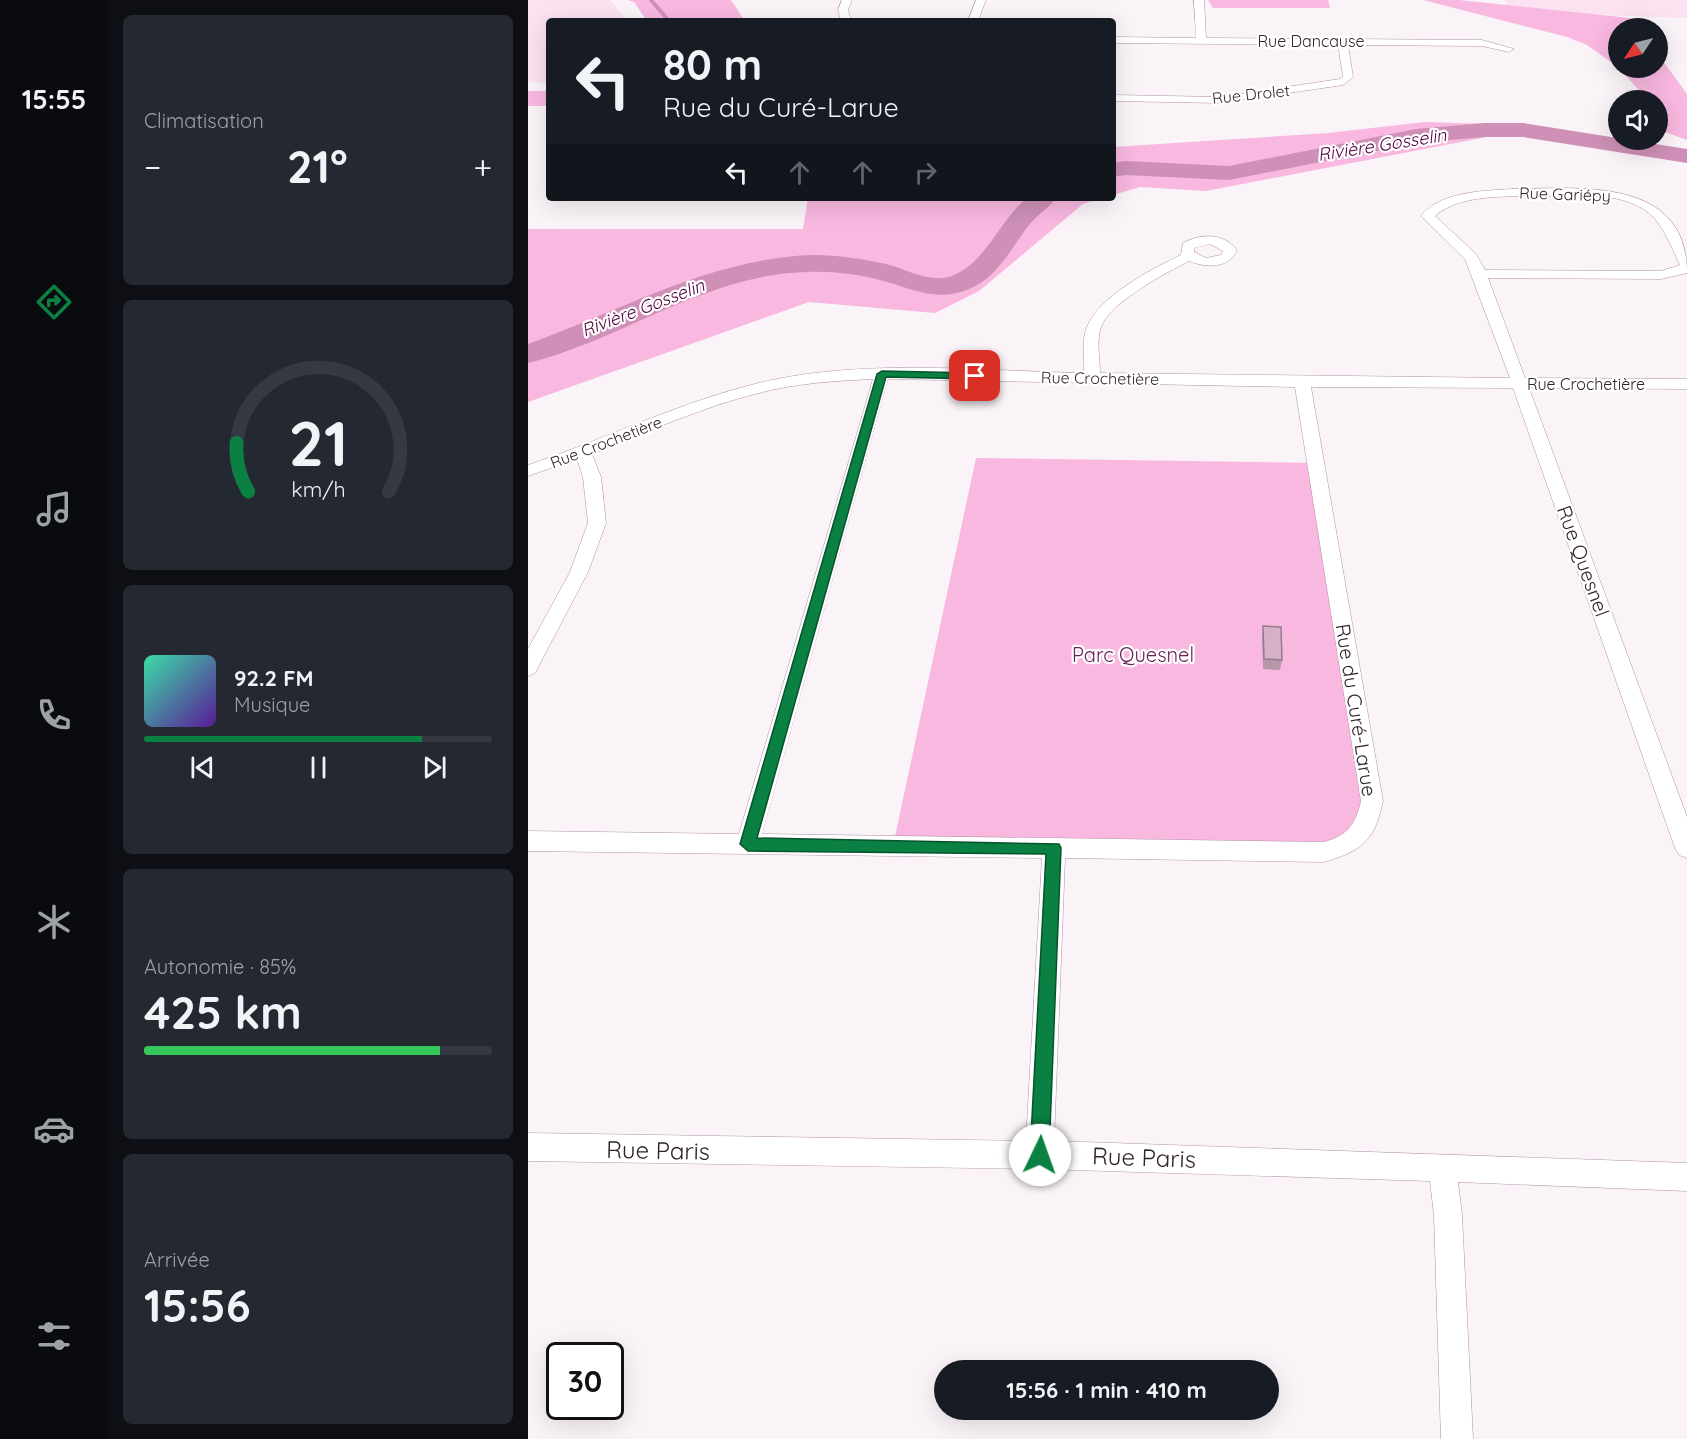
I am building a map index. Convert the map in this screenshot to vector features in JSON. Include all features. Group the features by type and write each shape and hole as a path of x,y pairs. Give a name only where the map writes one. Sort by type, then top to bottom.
{"street":[{"path":"845,18 843,10 848,0"},
{"path":"974,18 981,0"},
{"path":"1199,0 1201,40"},
{"name":"Rue Dancause","path":"1116,40 1482,43 1509,48"},
{"name":"Rue Drolet","path":"1116,98 1220,100 1343,82 1348,77 1342,41"},
{"name":"Rue Gariépy","path":"1508,193 1612,194 1628,197 1646,203 1658,212 1687,265 1684,270 1661,276 1480,274 1471,257 1427,216 1431,209 1442,204 1508,193"},
{"path":"1092,378 1094,328 1099,318 1113,304 1189,256"},
{"name":"Rue Quesnel","path":"1480,274 1687,848"},
{"path":"748,844 882,374"},
{"name":"Rue Crochetière","path":"528,471 583,453 738,393 812,379 882,374 1302,382 1687,384"},
{"name":"Rue du Curé-Larue","path":"528,841 1324,852 1347,846 1368,824 1372,801 1302,382"},
{"path":"528,668 579,572 597,523 592,477 583,453"},
{"path":"1040,1155 1054,848"},
{"name":"Rue Paris","path":"528,1147 645,1152 1040,1155 1687,1177"},
{"path":"1442,1167 1448,1215 1457,1439"}],"shaded area":[{"path":"528,0 610,0 625,18 546,18 546,83 528,82"},
{"path":"1505,0 1687,0 1687,18 1579,14 1509,7"}],"green space":[{"path":"628,0 731,0 743,18 645,18 634,2"},
{"path":"1208,0 1328,0 1330,8 1213,8"},
{"path":"1423,0 1459,0 1630,18 1608,18 1608,60 1587,45 1567,37"},
{"path":"1668,68 1687,94 1687,140 1668,133 1668,90 1639,90 1628,78 1668,78"},
{"path":"528,91 546,91 546,106 528,106"},
{"path":"1425,122 1519,125 1523,130 1206,191 1140,187 1116,194 1116,147 1328,133"},
{"path":"808,201 1093,201 1083,204 979,291 935,313 809,302 528,402 528,229 803,229"},
{"name":"Parc Quesnel","path":"976,458 1316,463 1372,801 1347,846 893,846"}],"building":[{"path":"1263,626 1281,627 1282,660 1264,659"}],"waterway":[{"path":"651,0 666,18"},
{"name":"Rivière Gosselin","path":"1116,170 1229,173 1416,136 1484,130 1523,130 1687,156"},
{"name":"Rivière Gosselin","path":"528,354 693,287 762,268 798,264 832,264 888,273 924,285 943,286 959,283 973,276 984,266 1021,218 1039,201"}],"route":[{"path":"975,376 882,374 748,844 1054,848 1040,1155"}]}
